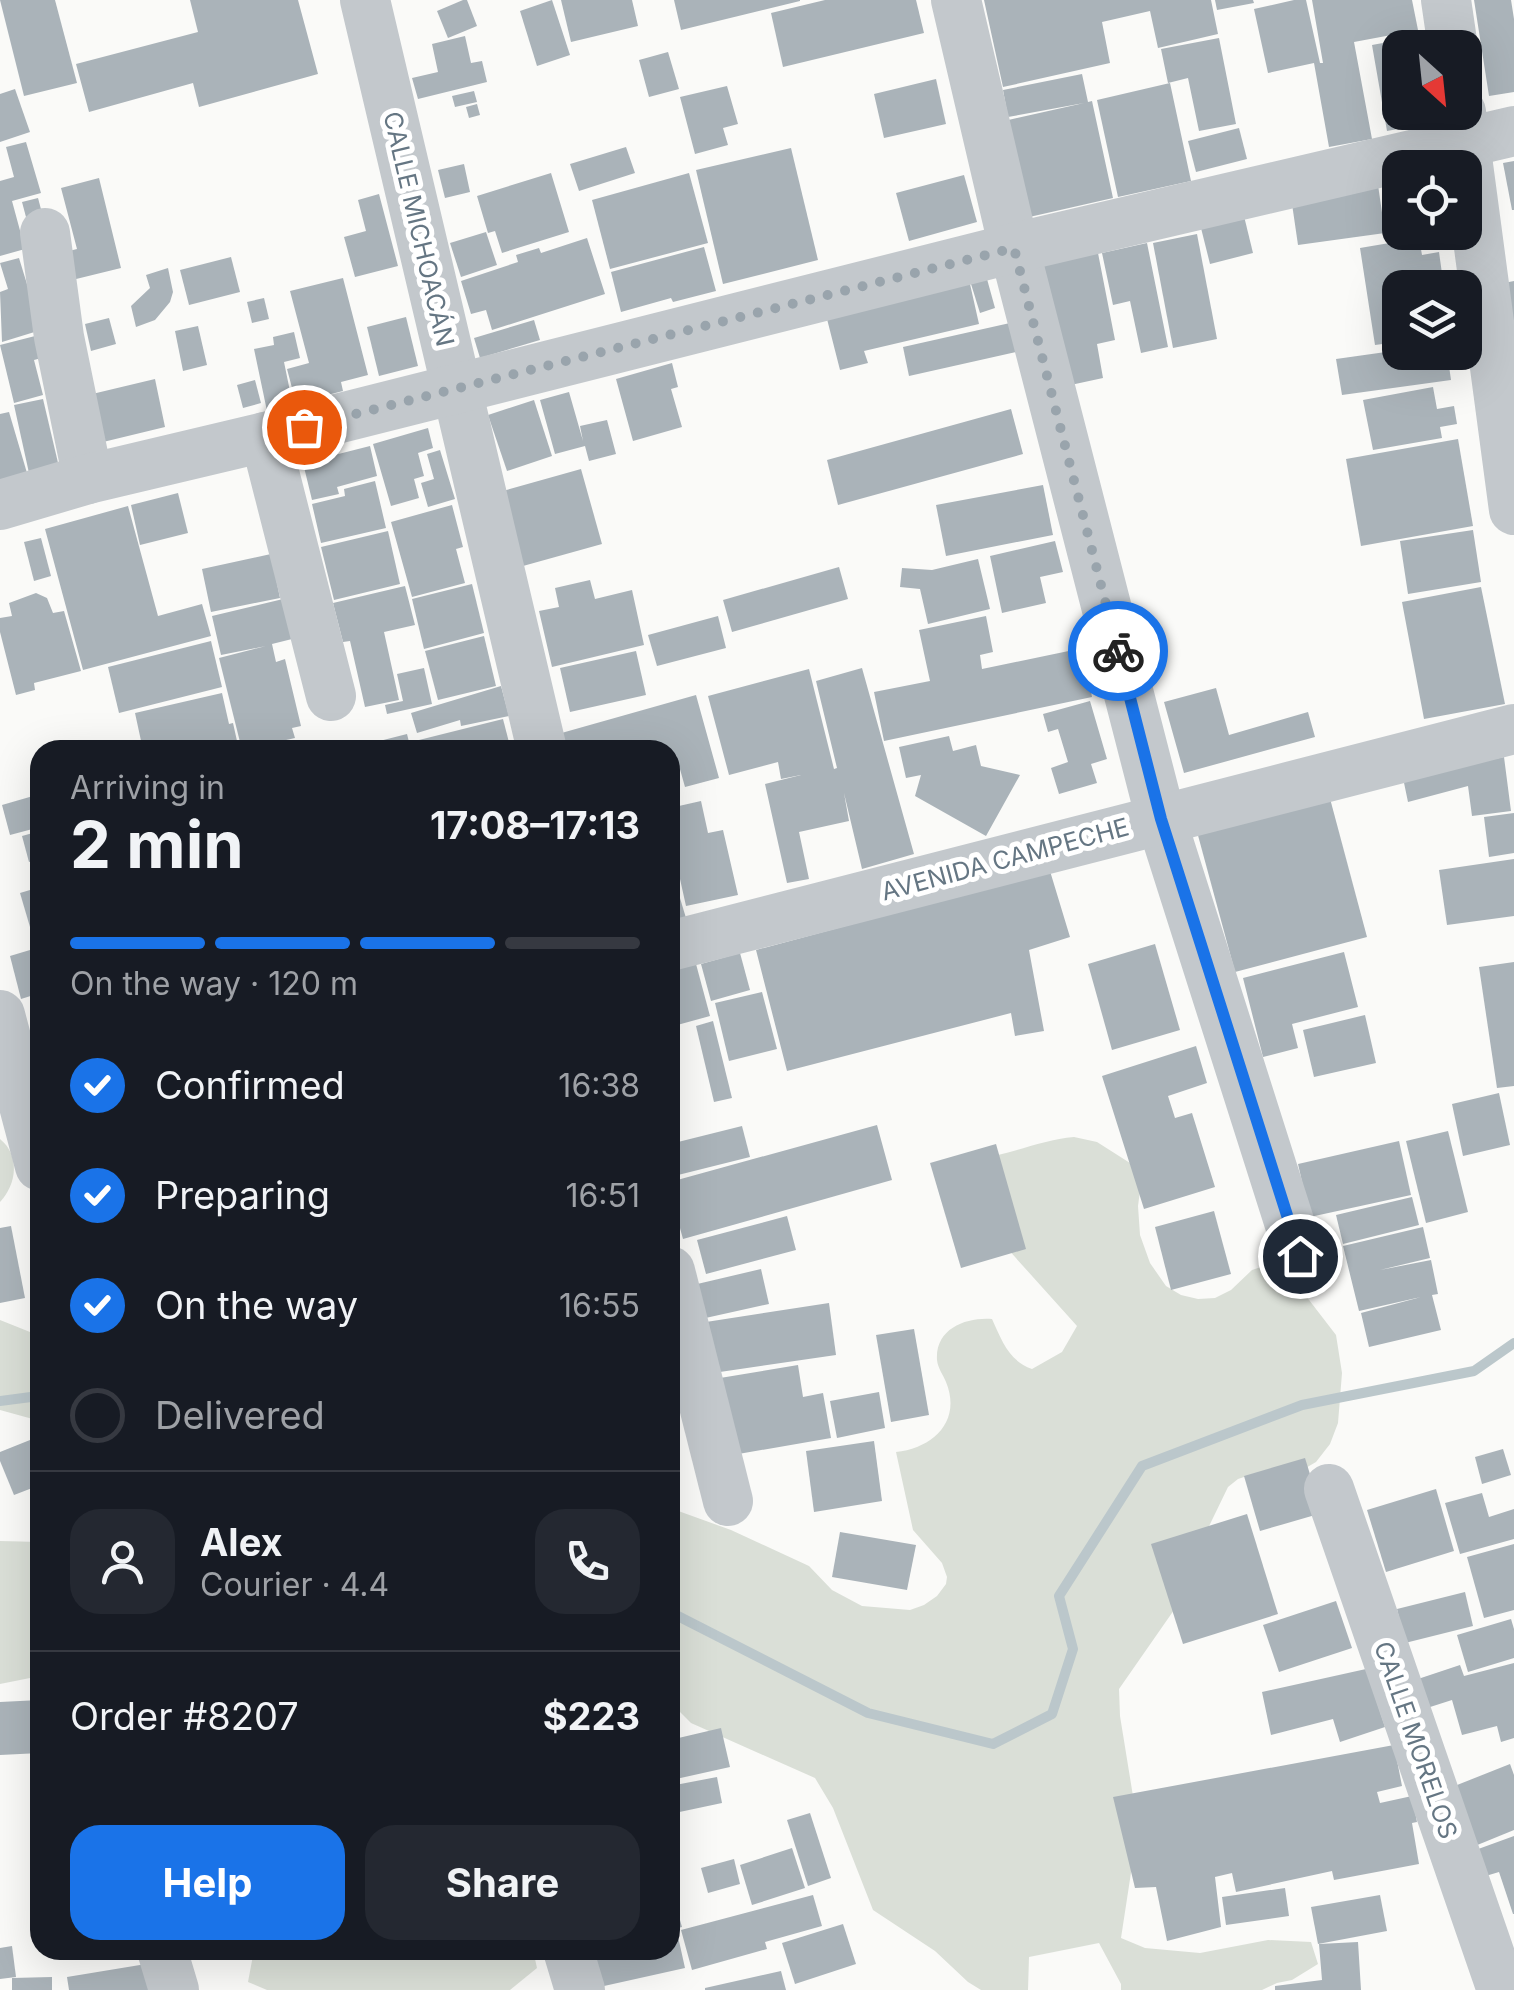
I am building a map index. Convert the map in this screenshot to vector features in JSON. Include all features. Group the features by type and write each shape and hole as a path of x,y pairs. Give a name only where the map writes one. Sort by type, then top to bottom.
{"street":[{"name":"CALLE MICHOACÁN","path":"365,0 540,740"},
{"path":"956,0 1014,248 1161,819 1300,1256"},
{"path":"1446,0 1450,30"},
{"path":"1482,129 1514,131"},
{"path":"0,505 88,479 1014,248 1456,130"},
{"path":"1464,130 1514,510"},
{"path":"45,233 59,337 88,479"},
{"path":"266,437 331,696"},
{"name":"AVENIDA CAMPECHE","path":"680,943 1514,729"},
{"path":"0,1015 30,1136"},
{"path":"680,1311 728,1501"},
{"name":"CALLE MORELOS","path":"1330,1489 1502,1990"},
{"path":"165,1960 174,1990"},
{"path":"571,1960 580,1990"}],"shaded area":[{"path":"1074,1137 1097,1142 1130,1163 1140,1191 1140,1235 1150,1263 1166,1286 1181,1295 1215,1298 1231,1290 1252,1270 1264,1266 1287,1269 1303,1285 1306,1296 1336,1335 1342,1373 1338,1423 1330,1444 1316,1462 1297,1473 1250,1475 1228,1487 1174,1610 1119,1689 1138,1827 1121,1938 1145,1948 1200,1953 1268,1940 1311,1942 1318,1964 1292,1980 1262,1990 1121,1990 1099,1943 1029,1957 1028,1990 981,1990 935,1951 873,1910 833,1808 815,1778 691,1723 680,1712 680,1512 809,1566 832,1590 862,1606 910,1610 937,1596 946,1584 942,1563 913,1530 896,1452 922,1445 947,1420 950,1396 938,1363 938,1349 954,1327 992,1319 1012,1355 1032,1369 1062,1352 1077,1326 1006,1247 998,1155"},
{"path":"0,1139 11,1153 14,1170 10,1187 0,1202"},
{"path":"0,1320 30,1332 30,1418 0,1410"},
{"path":"0,1541 30,1542 30,1678 0,1684"},
{"path":"252,1960 535,1960 537,1968 510,1990 267,1990 248,1982"}],"building":[{"path":"0,0 55,0 77,83 24,96"},
{"path":"190,0 298,0 318,74 199,107 193,83 89,112 76,64 198,32"},
{"path":"467,0 477,26 448,38 437,11"},
{"path":"552,0 570,55 537,66 520,11"},
{"path":"561,0 632,0 638,26 571,42"},
{"path":"674,0 800,0 800,1 681,30"},
{"path":"825,0 916,0 924,33 783,67 771,13"},
{"path":"984,0 1211,0 1218,34 1158,48 1150,11 1102,22 1110,63 1003,87"},
{"path":"1215,0 1253,0 1254,3 1217,10"},
{"path":"1306,0 1323,63 1312,0 1412,0 1418,30 1382,30 1382,37 1354,42 1372,139 1329,147 1314,63 1268,73 1254,9"},
{"path":"1474,0 1511,0 1514,92 1489,96 1482,30 1479,30"},
{"path":"465,36 471,63 482,61 487,82 418,99 412,78 438,72 432,44"},
{"path":"1219,38 1236,124 1199,131 1188,78 1168,83 1161,49"},
{"path":"1382,43 1382,102 1372,45"},
{"path":"668,52 679,89 649,97 639,60"},
{"path":"1082,74 1088,102 1092,101 1113,198 1025,218 1004,121 1084,103 1008,117 1003,90"},
{"path":"936,79 946,124 884,138 874,94"},
{"path":"1170,83 1191,181 1118,197 1097,100"},
{"path":"727,86 738,124 723,128 728,145 695,154 680,97"},
{"path":"15,89 30,132 0,142 0,94"},
{"path":"474,91 477,102 455,107 452,96"},
{"path":"477,104 480,115 469,118 466,107"},
{"path":"1239,128 1247,159 1196,172 1188,141"},
{"path":"26,142 41,193 12,201 25,249 0,256 0,181 14,177 6,147"},
{"path":"626,147 635,173 579,191 570,164"},
{"path":"791,148 818,260 723,284 696,170"},
{"path":"1514,161 1514,210 1512,210 1503,163"},
{"path":"464,164 470,192 445,198 438,170"},
{"path":"551,173 569,232 502,253 495,231 488,233 477,196"},
{"path":"689,173 708,243 610,269 592,200"},
{"path":"964,175 977,222 909,241 896,193"},
{"path":"99,178 121,268 68,281 61,253 77,249 61,188"},
{"path":"1378,185 1382,233 1298,245 1291,197"},
{"path":"379,194 398,266 355,277 344,237 366,231 358,200"},
{"path":"38,198 42,213 26,217 22,202"},
{"path":"1243,212 1253,253 1210,264 1200,224"},
{"path":"486,232 497,265 461,277 450,243"},
{"path":"1197,234 1217,339 1173,348 1153,243"},
{"path":"587,238 605,294 492,330 486,310 471,314 461,281 518,262 516,255 539,248 541,253"},
{"path":"1147,243 1168,347 1141,353 1130,301 1113,305 1102,253"},
{"path":"1382,244 1382,250 1421,250 1422,255 1439,252 1442,270 1382,270 1382,344 1375,345 1360,248"},
{"path":"704,247 716,291 621,312 611,272"},
{"path":"1097,248 1115,340 1097,344 1103,378 1066,386 1041,259"},
{"path":"231,257 240,292 189,305 180,270"},
{"path":"19,258 41,330 2,342 0,292 8,289 0,263"},
{"path":"168,268 173,292 170,302 155,320 136,327 131,306 150,288 146,275"},
{"path":"343,278 368,375 341,382 343,391 296,403 287,369 309,363 290,291"},
{"path":"987,279 995,308 980,313 971,284"},
{"path":"1514,281 1514,352 1499,284"},
{"path":"970,284 979,324 864,351 868,363 840,370 827,319"},
{"path":"264,298 269,319 252,323 247,302"},
{"path":"406,317 418,366 379,376 367,327"},
{"path":"109,318 116,344 91,351 85,324"},
{"path":"534,320 540,340 480,358 474,338"},
{"path":"1010,323 1016,352 909,376 903,347"},
{"path":"198,326 207,365 183,371 175,331"},
{"path":"294,332 300,358 284,362 293,406 267,411 254,349 274,345 273,337"},
{"path":"39,335 45,357 34,360 43,395 14,403 0,345"},
{"path":"1382,353 1382,370 1450,370 1451,380 1342,395 1336,359"},
{"path":"672,363 678,387 671,389 682,427 633,441 616,379"},
{"path":"155,379 165,427 99,443 88,395"},
{"path":"255,380 261,403 243,408 237,385"},
{"path":"1433,387 1437,409 1454,406 1457,424 1440,427 1442,438 1373,450 1363,400"},
{"path":"569,392 583,441 580,426 607,420 616,454 589,461 585,446 555,454 540,400"},
{"path":"43,399 59,467 29,473 14,405"},
{"path":"534,400 552,456 507,471 488,415"},
{"path":"1011,409 1023,454 838,505 827,460"},
{"path":"9,412 27,473 0,481 0,414"},
{"path":"428,428 433,448 418,453 424,476 414,479 419,498 391,506 373,444"},
{"path":"1458,439 1473,526 1361,546 1346,459"},
{"path":"370,446 377,476 337,487 339,494 312,500 303,463"},
{"path":"440,450 455,499 428,507 421,483 434,479 427,454"},
{"path":"581,469 602,544 523,566 503,491"},
{"path":"375,481 386,528 321,543 312,504 345,496 344,489"},
{"path":"1043,485 1053,535 946,556 936,505"},
{"path":"178,493 188,533 140,545 131,505"},
{"path":"452,505 463,547 456,549 465,583 412,597 391,522"},
{"path":"128,506 158,616 202,604 211,636 83,670 45,529"},
{"path":"1473,530 1481,582 1408,594 1400,541"},
{"path":"388,531 400,584 334,600 321,547"},
{"path":"41,538 51,576 34,581 24,542"},
{"path":"1055,541 1063,572 1040,577 1046,603 1002,613 990,556"},
{"path":"271,554 280,598 211,612 202,569"},
{"path":"978,559 990,609 928,624 920,589 900,587 902,568 932,570"},
{"path":"839,567 848,599 732,632 723,600"},
{"path":"590,580 595,599 632,590 644,645 552,667 539,611 559,607 555,588"},
{"path":"472,584 484,633 424,649 412,599"},
{"path":"405,586 415,625 384,632 399,700 365,707 350,641 343,642 333,603"},
{"path":"1481,587 1505,704 1424,719 1402,602"},
{"path":"36,593 47,598 53,613 64,611 81,671 34,683 35,690 16,695 0,618 12,616 9,603"},
{"path":"283,599 292,639 272,644 276,662 285,659 301,726 292,728 295,738 240,740 219,658 266,646 221,655 212,616"},
{"path":"718,616 726,648 657,666 648,635"},
{"path":"986,616 993,652 980,655 982,669 1083,648 1092,697 884,741 874,692 930,681 919,630"},
{"path":"484,636 496,686 438,700 425,651"},
{"path":"211,641 222,687 119,713 108,667"},
{"path":"636,651 646,695 570,712 560,668"},
{"path":"424,668 432,704 387,714 385,705 403,701 397,674"},
{"path":"862,668 914,854 862,869 844,793 849,821 799,832 809,879 787,883 765,784 801,775 781,779 778,762 729,775 708,696 809,669 834,769 837,768 816,681"},
{"path":"501,686 509,716 461,726 460,720 417,733 411,713"},
{"path":"1216,688 1229,735 1308,712 1315,737 1184,773 1164,702"},
{"path":"222,693 237,740 141,740 135,713"},
{"path":"696,695 719,778 685,787 680,769 680,740 560,740 558,734"},
{"path":"1090,701 1107,759 1091,764 1097,783 1059,794 1051,768 1068,762 1058,729 1048,732 1043,714"},
{"path":"503,719 508,740 419,740"},
{"path":"407,734 408,740 383,740"},
{"path":"949,736 953,751 976,745 981,766 1020,775 986,836 915,796 921,775 906,778 899,747"},
{"path":"1504,757 1511,811 1472,816 1468,786 1408,802 1403,778"},
{"path":"1328,791 1367,937 1235,972 1196,828"},
{"path":"30,797 30,830 10,835 2,805"},
{"path":"701,801 708,833 723,830 738,895 686,906 680,879 680,806"},
{"path":"1514,813 1514,853 1489,857 1484,817"},
{"path":"30,834 30,862 29,862 22,836"},
{"path":"1514,859 1514,916 1447,925 1439,870"},
{"path":"1050,871 1070,937 1029,950 1044,1031 1015,1036 1011,1013 787,1071 756,950"},
{"path":"30,890 30,927 20,893"},
{"path":"680,898 686,918 680,920"},
{"path":"1155,944 1180,1030 1112,1050 1088,964"},
{"path":"30,950 30,996 21,999 10,956"},
{"path":"1344,952 1358,1007 1292,1024 1298,1048 1263,1057 1243,978"},
{"path":"740,953 750,990 711,1001 701,964"},
{"path":"1514,962 1514,1086 1497,1088 1479,967"},
{"path":"696,964 710,1016 680,1024 680,968"},
{"path":"762,992 777,1049 729,1061 715,1003"},
{"path":"1365,1015 1376,1063 1314,1077 1303,1030"},
{"path":"713,1021 732,1098 714,1102 696,1026"},
{"path":"1196,1046 1207,1083 1168,1096 1175,1118 1192,1113 1215,1187 1144,1209 1102,1076"},
{"path":"1499,1093 1510,1145 1463,1156 1452,1104"},
{"path":"877,1125 892,1180 683,1239 680,1179"},
{"path":"742,1126 750,1157 680,1174 680,1142"},
{"path":"1448,1131 1468,1212 1426,1223 1406,1141"},
{"path":"1399,1141 1411,1195 1310,1217 1298,1164"},
{"path":"996,1144 1026,1249 961,1268 930,1163"},
{"path":"1412,1197 1419,1225 1343,1244 1336,1215"},
{"path":"1214,1211 1231,1274 1171,1290 1155,1227"},
{"path":"787,1216 796,1250 706,1274 697,1240"},
{"path":"11,1226 25,1298 0,1303 0,1228"},
{"path":"1423,1227 1430,1258 1380,1270 1431,1260 1438,1294 1432,1295 1441,1330 1369,1347 1361,1313 1421,1297 1359,1311 1343,1246"},
{"path":"761,1269 769,1304 701,1319 693,1285"},
{"path":"829,1303 836,1355 713,1373 706,1322"},
{"path":"914,1329 929,1415 891,1422 876,1335"},
{"path":"798,1365 803,1397 823,1393 831,1438 727,1456 714,1379"},
{"path":"879,1392 885,1428 837,1438 830,1401"},
{"path":"30,1440 30,1489 14,1495 0,1452"},
{"path":"874,1441 882,1501 814,1512 806,1451"},
{"path":"1503,1449 1511,1475 1482,1484 1475,1457"},
{"path":"1305,1458 1322,1513 1260,1531 1244,1476"},
{"path":"1436,1489 1454,1551 1386,1572 1367,1510"},
{"path":"1482,1493 1489,1517 1514,1509 1514,1539 1460,1554 1445,1503"},
{"path":"1247,1514 1278,1614 1183,1644 1151,1544"},
{"path":"840,1532 916,1545 907,1590 832,1577"},
{"path":"1514,1544 1514,1610 1484,1618 1467,1557"},
{"path":"1465,1592 1473,1626 1405,1643 1397,1609"},
{"path":"1336,1601 1352,1648 1279,1672 1263,1625"},
{"path":"1511,1619 1514,1658 1468,1672 1457,1635"},
{"path":"1514,1663 1514,1738 1501,1742 1497,1726 1462,1735 1452,1700 1427,1708 1418,1679 1460,1665 1464,1676"},
{"path":"1366,1669 1385,1727 1340,1742 1333,1719 1271,1735 1262,1692"},
{"path":"30,1700 30,1754 0,1755 0,1702"},
{"path":"721,1728 730,1767 680,1778 680,1738"},
{"path":"1394,1745 1402,1786 1377,1792 1380,1803 1412,1796 1419,1864 1334,1880 1332,1871 1236,1892 1232,1873 1215,1877 1221,1927 1167,1941 1156,1887 1135,1888 1113,1797"},
{"path":"1510,1764 1514,1775 1514,1830 1470,1848 1447,1789"},
{"path":"717,1777 722,1803 680,1812 680,1784"},
{"path":"810,1813 831,1878 808,1886 787,1820"},
{"path":"1514,1836 1513,1914 1499,1872 1479,1878 1470,1852"},
{"path":"792,1848 805,1888 752,1905 740,1865"},
{"path":"734,1859 740,1884 708,1893 701,1868"},
{"path":"1285,1888 1289,1916 1226,1925 1222,1897"},
{"path":"813,1895 822,1926 765,1942 767,1949 692,1970 681,1930"},
{"path":"1380,1895 1387,1931 1318,1944 1311,1907"},
{"path":"843,1924 856,1964 795,1984 782,1943"},
{"path":"1358,1942 1361,1990 1275,1990 1275,1986 1322,1980 1319,1944"},
{"path":"12,1946 16,1977 0,1979 0,1948"},
{"path":"680,1946 685,1968 586,1990 576,1962 680,1960"},
{"path":"146,1964 155,1990 69,1990 67,1977"},
{"path":"781,1971 786,1990 705,1990 705,1988"},
{"path":"52,1977 52,1990 12,1990 12,1978"}],"waterway":[{"path":"680,1617 868,1713 993,1744 1052,1714 1073,1649 1059,1596 1142,1466 1302,1405 1474,1371 1514,1343"},
{"path":"0,1401 30,1397"}],"way so far":[{"path":"304,427 1014,248 1118,651"}],"route":[{"path":"1118,651 1161,819 1300,1256"}]}
